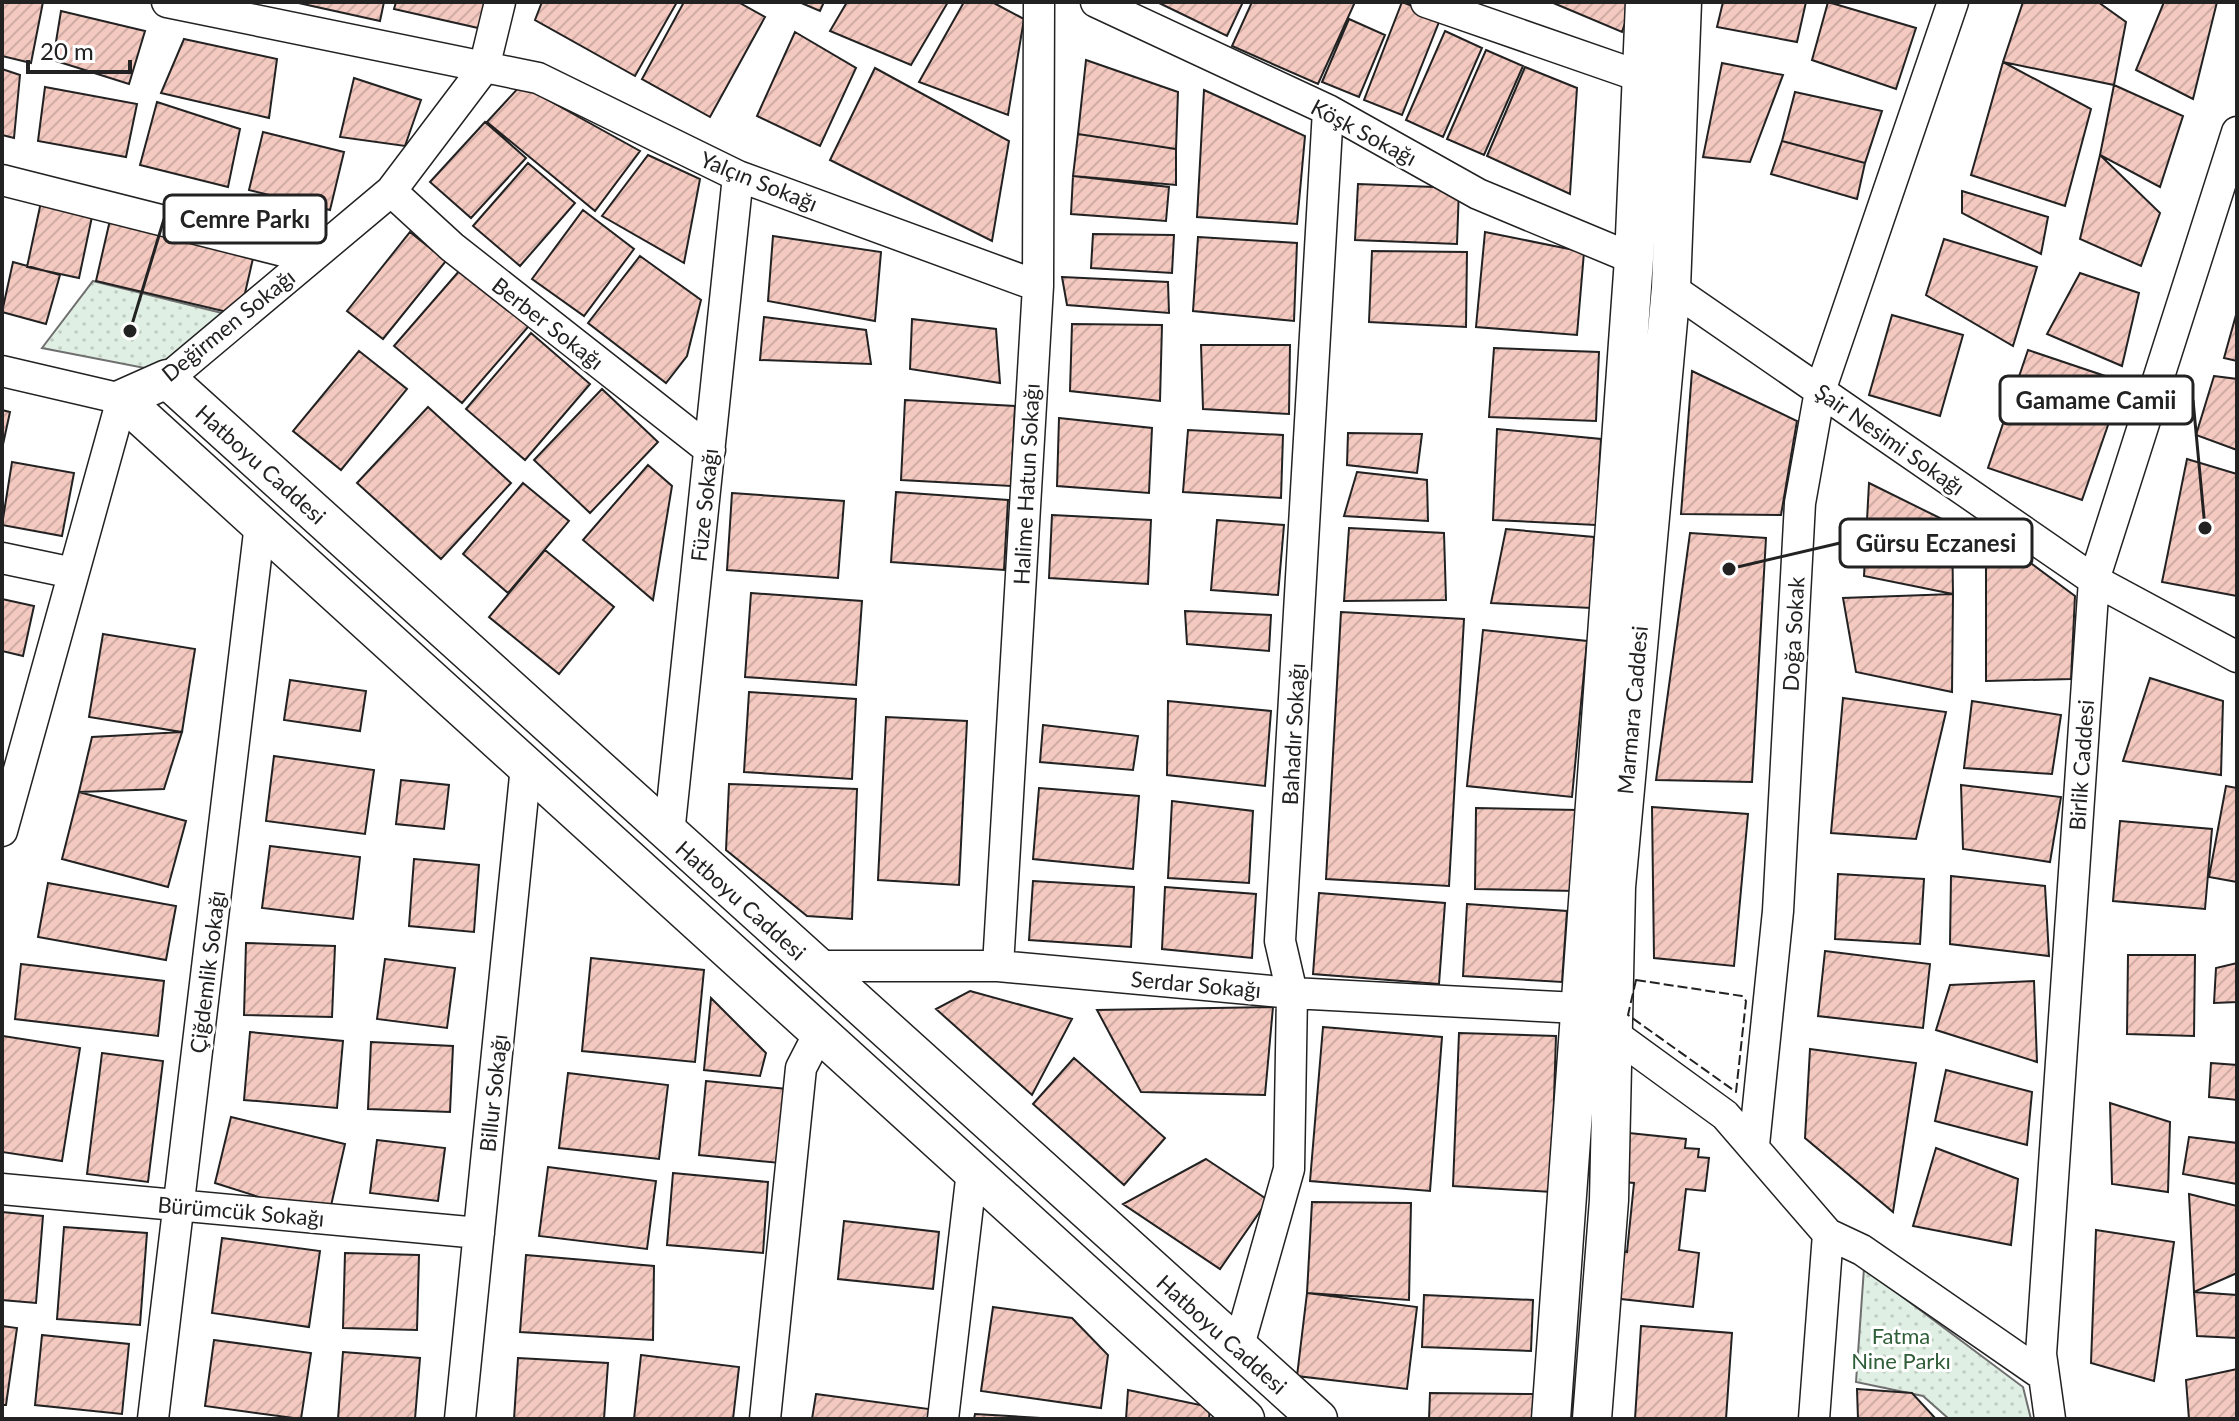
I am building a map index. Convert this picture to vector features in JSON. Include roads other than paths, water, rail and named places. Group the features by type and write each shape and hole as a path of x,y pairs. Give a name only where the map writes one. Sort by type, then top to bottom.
{"street":[{"name":"Yalçın Sokağı","path":"167,2 538,78 738,176 1038,286"},
{"name":"Değirmen Sokağı","path":"122,399 167,379 391,191 484,68 500,2"},
{"name":"Halime Hatun Sokağı","path":"998,966 1038,286 1039,2"},
{"name":"Köşk Sokağı","path":"1096,2 1328,110 1478,194 1634,259"},
{"path":"1426,2 1639,76"},
{"name":"Marmara Caddesi","path":"1551,1419 1578,1008 1634,259 1639,76 1645,2"},
{"name":"Marmara Caddesi","path":"1592,1419 1609,1200 1616,887 1671,288 1682,2"},
{"name":"Doğa Sokak","path":"1754,1145 1778,911 1800,503 1820,391 1953,2"},
{"name":"Bahadır Sokağı","path":"1238,1349 1289,1169 1292,993 1280,941 1328,110"},
{"name":"Birlik Caddesi","path":"2050,1419 2041,1354 2094,580 2237,132"},
{"name":"Füze Sokağı","path":"669,834 738,176"},
{"path":"2,180 311,258"},
{"name":"Berber Sokağı","path":"391,191 452,247 710,450"},
{"path":"1634,259 1671,288"},
{"name":"Şair Nesimi Sokağı","path":"1671,288 2094,580 2237,657"},
{"path":"2,371 122,399 73,573 11,762 2,831"},
{"name":"Hatboyu Caddesi","path":"167,379 1318,1419"},
{"name":"Hatboyu Caddesi","path":"122,399 1238,1416"},
{"path":"260,524 273,475"},
{"name":"Çiğdemlik Sokağı","path":"153,1419 260,524"},
{"path":"2,558 73,573"},
{"name":"Billur Sokağı","path":"460,1419 526,766"},
{"path":"787,1003 814,966"},
{"name":"Serdar Sokağı","path":"814,966 998,966 1292,993 1578,1008"},
{"path":"1578,1008 1611,1035 1691,1087 1754,1145 1828,1234 1862,1250 2044,1376"},
{"path":"765,1419 801,1068 819,1033"},
{"path":"943,1419 972,1171"},
{"name":"Bürümcük Sokağı","path":"2,1189 479,1233"},
{"path":"1814,1419 1828,1234"},
{"path":"1238,1349 1238,1416"}],"place":[{"name":"Cemre Parkı","path":"130,331"},
{"name":"Gamame Camii","path":"2205,528"},
{"name":"Gürsu Eczanesi","path":"1729,569"}],"park label":[{"name":"Fatma Nine Parkı","path":"1901,1348"}]}
